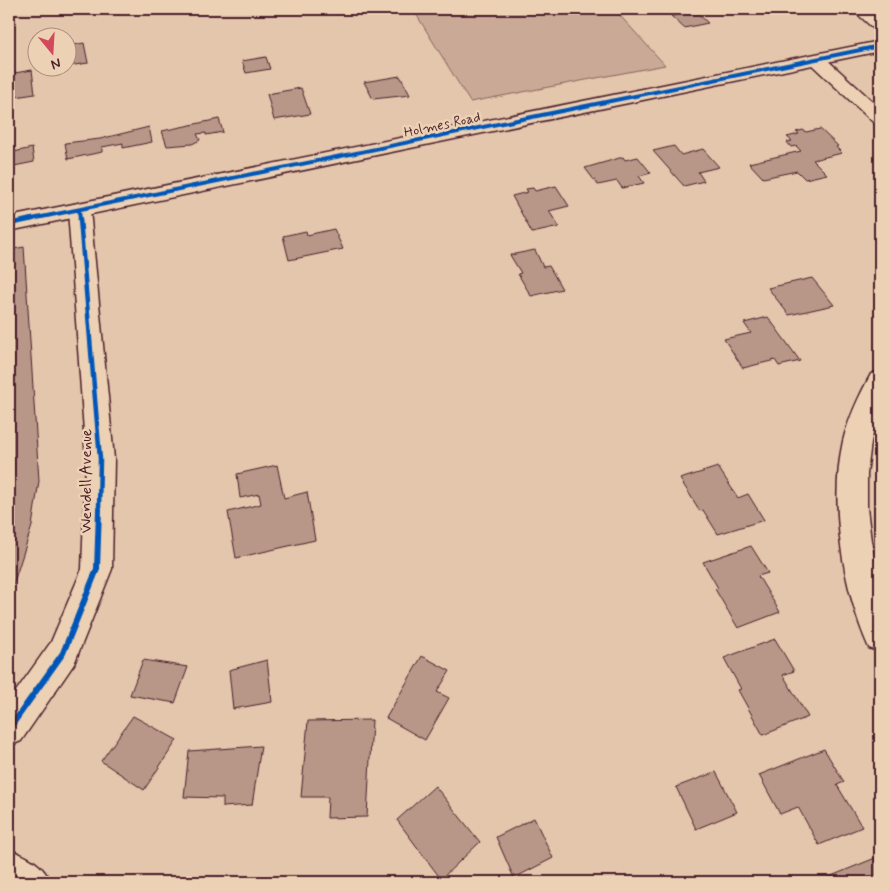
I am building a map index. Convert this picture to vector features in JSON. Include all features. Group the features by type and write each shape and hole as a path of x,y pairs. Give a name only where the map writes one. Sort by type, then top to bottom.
{"main road":[{"path":"860,9 880,25"},
{"name":"Holmes Road","path":"9,224 880,46"},
{"path":"817,60 880,118"},
{"name":"Wendell Avenue","path":"9,729 63,653 97,569 100,458 79,210"},
{"path":"880,381 875,389 858,437 853,470 854,519 858,560 866,596 880,637"},
{"path":"9,868 31,882"}],"shaded area":[{"path":"413,9 614,9 665,65 470,102"}],"building":[{"path":"695,11 708,23 684,28 671,16"},
{"path":"84,43 88,63 78,64 78,44"},
{"path":"266,57 270,69 246,73 242,61"},
{"path":"28,71 28,78 33,78 35,94 9,98 9,74"},
{"path":"400,76 410,95 373,99 364,82"},
{"path":"301,88 310,114 274,120 267,94"},
{"path":"219,119 223,132 206,135 206,133 197,134 200,140 192,144 167,146 162,131"},
{"path":"149,127 152,142 123,148 123,143 102,147 102,152 68,159 65,143 100,139"},
{"path":"820,129 838,146 836,147 842,153 813,160 827,174 805,179 797,171 763,178 749,163 801,151 796,146 791,147 787,142 792,141 787,137 799,134 796,132 803,130 806,132"},
{"path":"674,146 681,155 703,149 719,167 698,172 704,181 684,186 653,151"},
{"path":"32,148 34,162 9,167 9,153"},
{"path":"623,157 625,160 638,157 651,173 639,176 644,183 622,188 617,181 598,185 585,168"},
{"path":"556,186 569,206 549,211 559,227 532,233 512,196 528,192 526,189 533,188 535,191"},
{"path":"334,229 343,249 289,260 283,236 306,231 307,235"},
{"path":"24,247 39,481 32,526 9,593 9,250"},
{"path":"535,250 543,267 549,266 562,289 531,296 518,274 521,273 510,255"},
{"path":"812,278 834,305 789,315 768,288"},
{"path":"768,317 800,361 779,366 775,360 743,368 724,339 751,333 744,323"},
{"path":"277,465 284,498 307,492 315,540 236,558 228,512 261,504 259,494 240,498 237,474"},
{"path":"718,467 738,498 748,494 764,520 718,534 703,510 700,511 680,479"},
{"path":"751,546 768,573 758,576 780,612 738,628 715,589 718,588 703,562"},
{"path":"775,639 794,671 783,675 808,717 763,735 738,690 741,689 724,658"},
{"path":"422,656 450,671 437,692 449,698 425,740 386,718"},
{"path":"143,660 188,667 175,703 130,695"},
{"path":"267,660 272,702 233,709 229,670"},
{"path":"133,716 177,740 144,790 101,761"},
{"path":"372,720 367,817 327,818 328,797 301,797 308,721"},
{"path":"261,746 252,805 223,807 223,798 184,797 189,751"},
{"path":"824,749 844,782 837,785 862,827 819,845 798,807 780,814 759,775"},
{"path":"716,772 737,812 696,829 676,787"},
{"path":"435,786 480,842 441,879 397,820"},
{"path":"534,818 553,858 514,878 496,837"},
{"path":"880,856 880,882 826,882 824,879"}],"cycle path":[{"path":"9,224 880,46"},
{"path":"9,729 63,653 97,569 100,459 79,210"}]}
